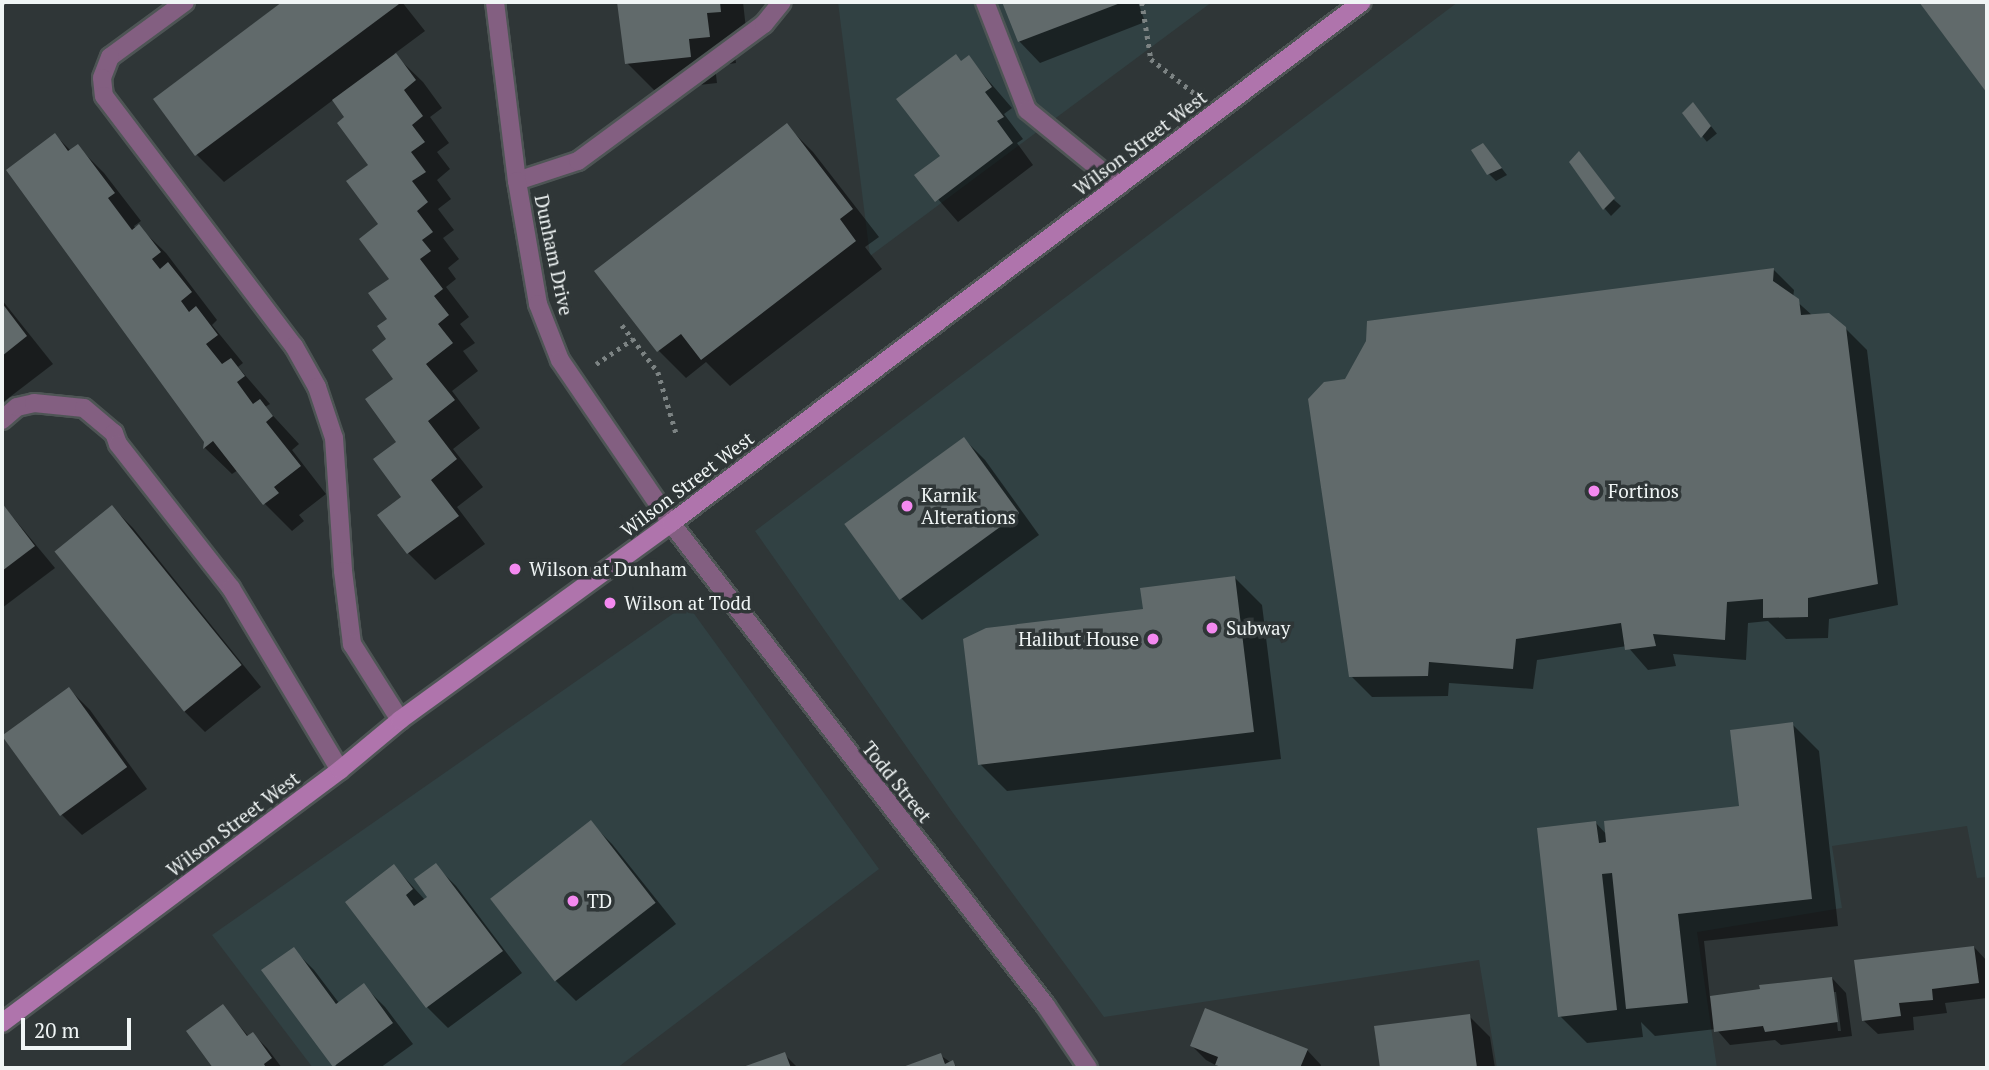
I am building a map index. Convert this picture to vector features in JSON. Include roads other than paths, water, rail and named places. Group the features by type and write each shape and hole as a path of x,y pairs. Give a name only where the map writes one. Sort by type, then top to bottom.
{"main road":[{"name":"Wilson Street West","path":"2,1023 340,770 400,720 671,523 1362,2"}],"street":[{"path":"185,2 113,52 102,79 104,96 294,346 317,387 334,438 343,571 352,644 400,720"},
{"name":"Dunham Drive","path":"495,2 517,181 538,304 560,360 671,523"},
{"path":"517,181 578,161 764,24 782,2"},
{"path":"985,2 1027,110 1119,185"},
{"path":"2,420 18,407 34,403 83,408 114,433 118,444 231,588 340,770"},
{"name":"Todd Street","path":"671,523 1046,1006 1088,1068"}],"place":[{"name":"Fortinos","path":"1594,491"},
{"name":"Karnik Alterations","path":"907,506"},
{"name":"Wilson at Dunham","path":"515,569"},
{"name":"Wilson at Todd","path":"610,603"},
{"name":"Subway","path":"1212,628"},
{"name":"Halibut House","path":"1153,639"},
{"name":"TD","path":"573,901"}]}
